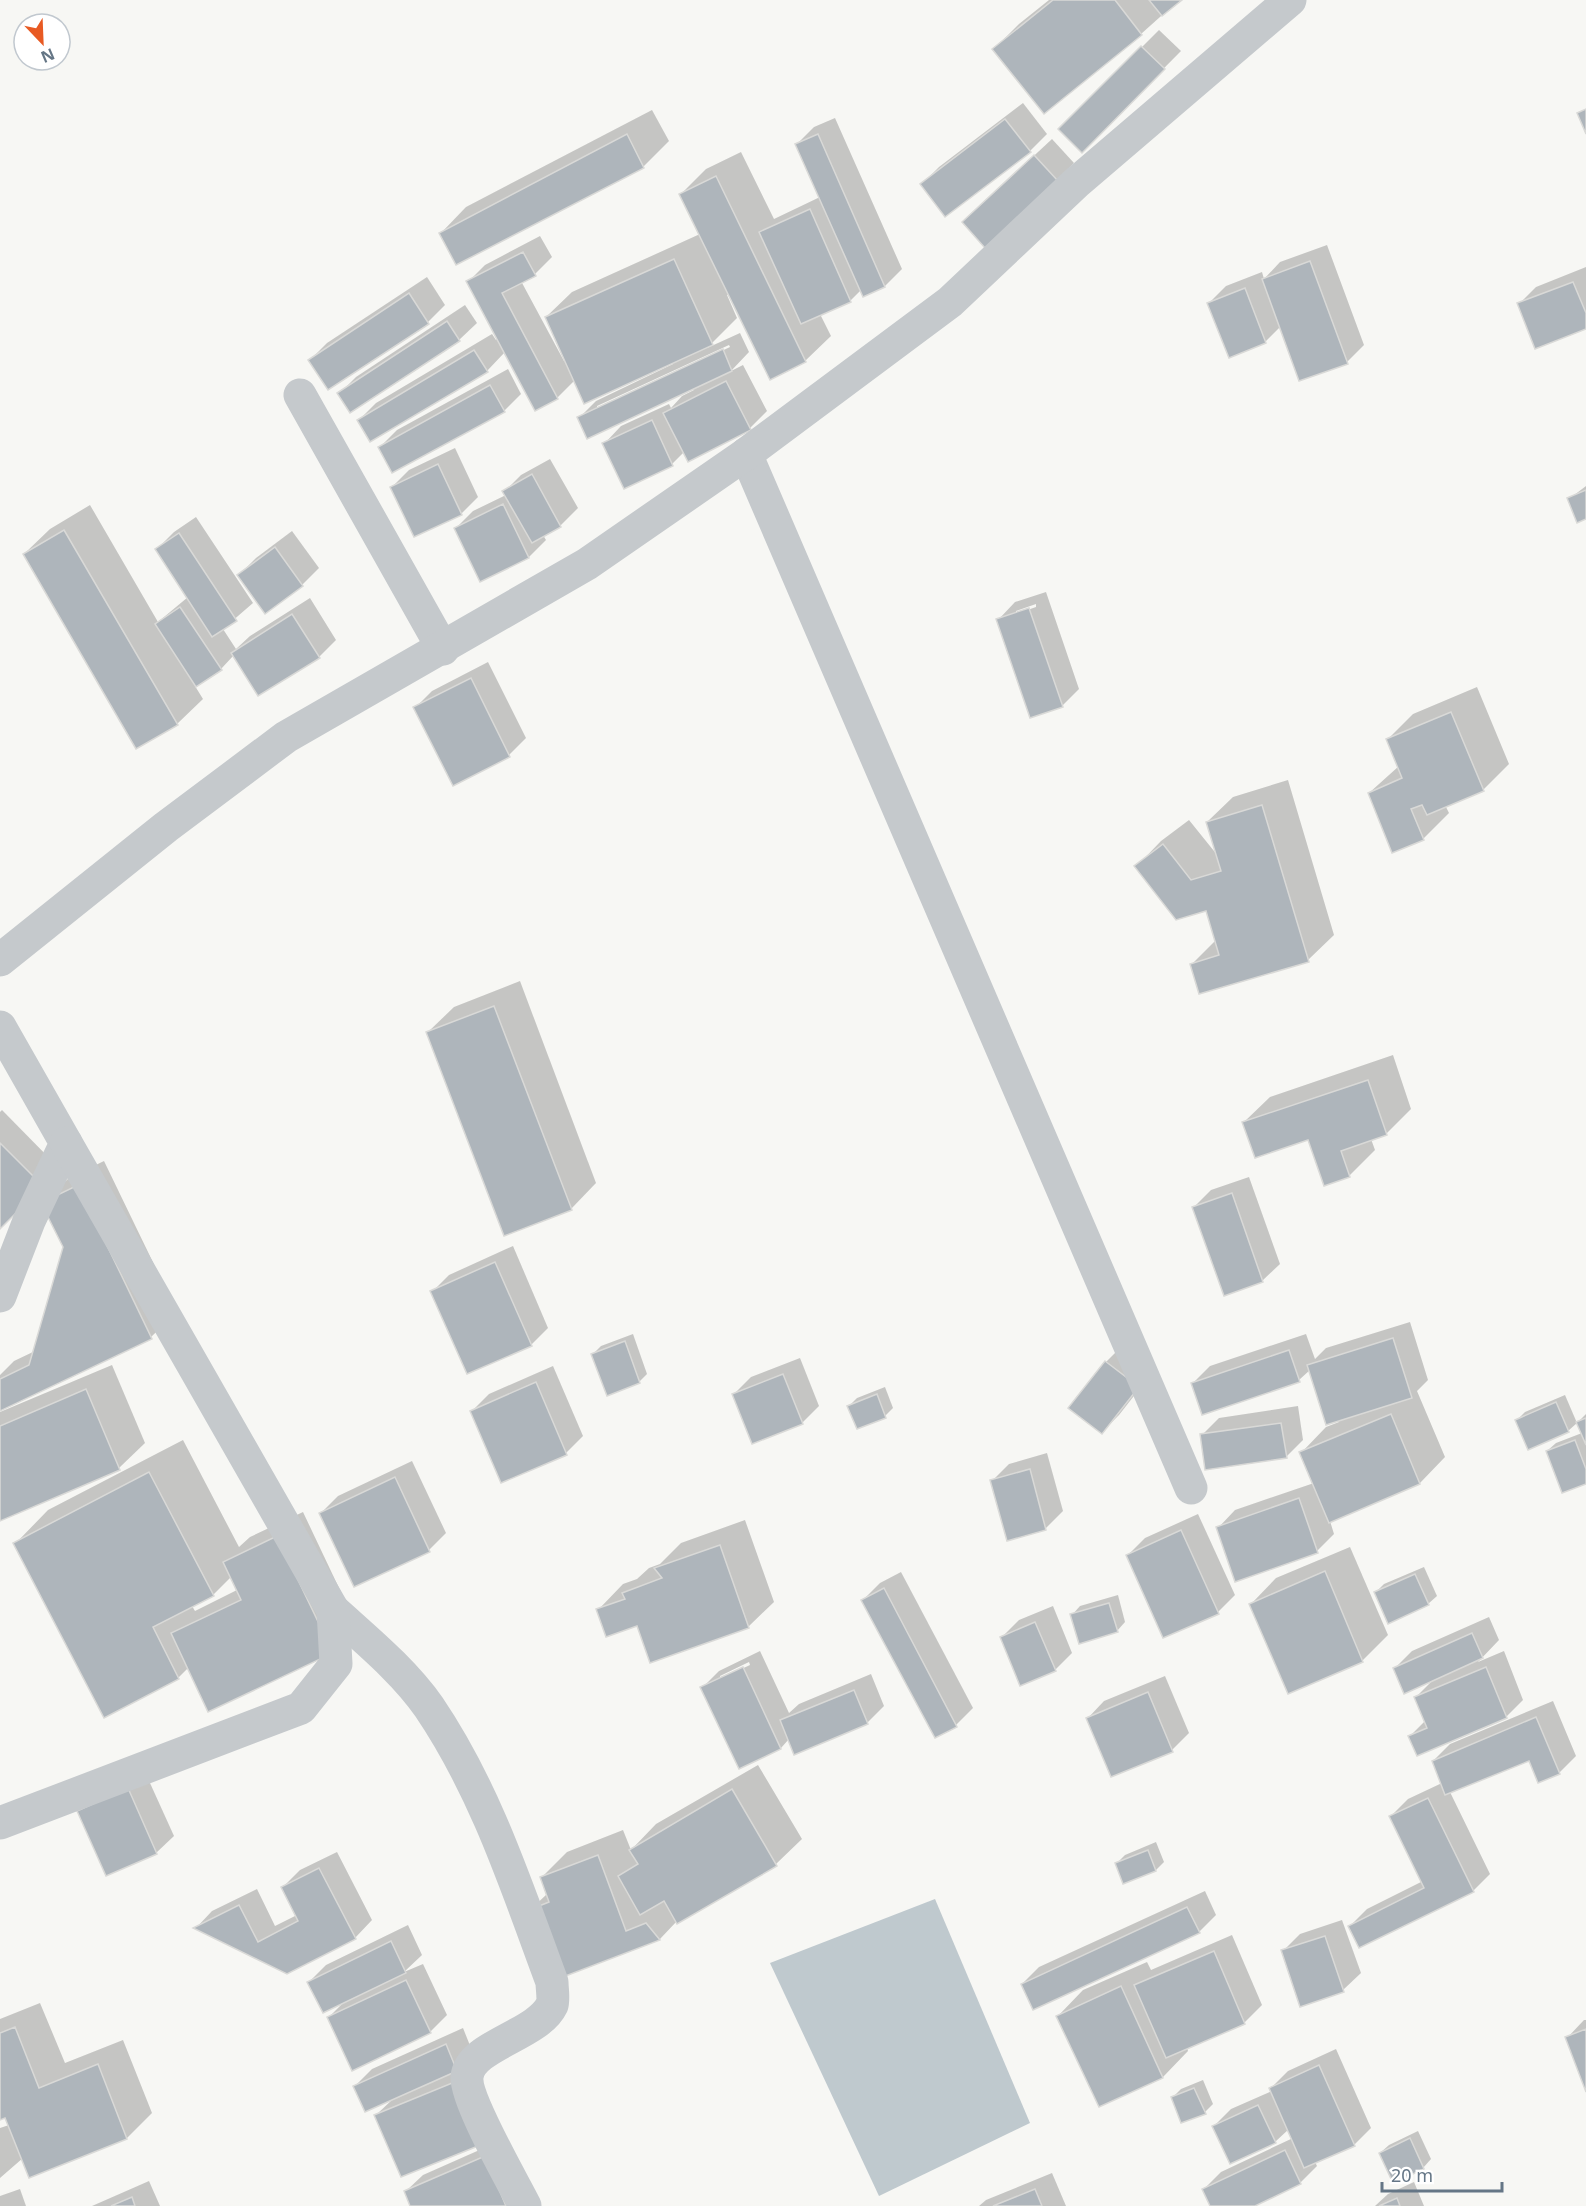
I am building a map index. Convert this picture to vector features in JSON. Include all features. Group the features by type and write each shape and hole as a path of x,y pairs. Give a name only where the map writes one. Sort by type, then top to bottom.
{"street":[{"path":"0,960 166,827 286,737 443,649 587,564 746,454 950,302 1076,183 1290,0"},
{"path":"300,395 443,649"},
{"path":"746,454 1191,1488"},
{"path":"0,1027 333,1610 390,1662 429,1707 488,1812 552,1982 552,2003 538,2023 483,2054 472,2064 467,2078 472,2098 525,2206"},
{"path":"0,1296 29,1221 66,1143"},
{"path":"0,1823 301,1708 336,1664 333,1610"}],"shaded area":[{"path":"935,1899 1030,2123 879,2196 770,1963"}],"building":[{"path":"1053,0 1115,0 1142,35 1044,114 992,49"},
{"path":"1149,0 1182,0 1162,16"},
{"path":"1141,46 1165,69 1082,153 1058,129"},
{"path":"1586,109 1586,134 1577,113"},
{"path":"1005,119 1031,152 945,217 920,184"},
{"path":"627,134 644,168 456,265 439,233"},
{"path":"818,134 885,287 863,297 795,144"},
{"path":"1034,155 1058,181 985,248 962,222"},
{"path":"716,176 806,362 770,380 679,194"},
{"path":"810,209 851,302 801,324 759,232"},
{"path":"523,252 536,276 502,293 558,399 535,411 466,281"},
{"path":"674,259 713,345 584,404 545,317"},
{"path":"1310,261 1348,364 1299,381 1262,279"},
{"path":"1573,282 1586,313 1586,329 1535,349 1517,303"},
{"path":"1245,288 1266,343 1229,358 1207,303"},
{"path":"409,293 429,324 328,390 308,360"},
{"path":"447,321 460,341 350,413 337,393"},
{"path":"723,349 732,371 587,439 577,417"},
{"path":"474,350 488,372 370,442 357,420"},
{"path":"726,381 751,430 688,462 663,413"},
{"path":"490,385 505,412 392,473 378,447"},
{"path":"652,420 673,466 624,489 602,443"},
{"path":"438,464 462,515 414,537 390,487"},
{"path":"532,474 561,527 532,543 502,491"},
{"path":"1586,490 1586,519 1577,523 1567,498"},
{"path":"503,504 529,558 480,582 454,528"},
{"path":"64,530 178,725 136,749 23,554"},
{"path":"179,533 237,621 212,637 155,549"},
{"path":"275,547 303,586 265,614 237,575"},
{"path":"180,607 222,670 196,687 155,624"},
{"path":"1029,608 1063,707 1030,718 996,619"},
{"path":"292,614 320,658 258,696 231,653"},
{"path":"471,678 510,757 453,786 413,707"},
{"path":"1451,712 1484,791 1427,815 1422,805 1411,809 1424,840 1392,853 1368,793 1402,778 1386,739"},
{"path":"1262,805 1309,962 1199,994 1190,964 1219,955 1206,911 1176,920 1134,866 1163,844 1191,880 1221,871 1206,822"},
{"path":"494,1006 572,1210 504,1236 426,1032"},
{"path":"1368,1080 1387,1135 1341,1151 1350,1177 1324,1186 1308,1140 1255,1158 1242,1122"},
{"path":"0,1143 43,1186 0,1229"},
{"path":"78,1185 152,1339 0,1411 0,1379 29,1365 63,1247 41,1203"},
{"path":"1232,1193 1263,1282 1224,1296 1192,1207"},
{"path":"495,1262 532,1346 467,1374 430,1291"},
{"path":"1393,1338 1412,1398 1326,1425 1307,1365"},
{"path":"625,1341 640,1383 607,1396 591,1354"},
{"path":"1289,1350 1300,1382 1202,1415 1191,1383"},
{"path":"1105,1361 1139,1387 1102,1434 1068,1408"},
{"path":"783,1374 803,1424 752,1444 732,1394"},
{"path":"536,1382 567,1455 501,1483 470,1411"},
{"path":"86,1389 120,1470 0,1521 0,1426"},
{"path":"877,1394 886,1418 857,1429 847,1406"},
{"path":"1556,1402 1569,1432 1528,1450 1515,1420"},
{"path":"1391,1414 1420,1484 1329,1523 1299,1452"},
{"path":"1586,1418 1586,1445 1576,1422"},
{"path":"1281,1423 1287,1458 1205,1470 1200,1434"},
{"path":"1575,1440 1586,1469 1586,1484 1562,1493 1546,1451"},
{"path":"1030,1469 1046,1530 1007,1541 990,1480"},
{"path":"149,1472 214,1596 153,1627 179,1679 104,1718 13,1543"},
{"path":"395,1477 430,1552 354,1587 319,1513"},
{"path":"1299,1498 1318,1553 1235,1582 1216,1527"},
{"path":"1181,1530 1219,1614 1163,1638 1126,1555"},
{"path":"277,1536 333,1653 208,1712 171,1633 241,1600 223,1562"},
{"path":"720,1545 749,1628 650,1663 637,1626 606,1637 596,1609 625,1599 622,1593 662,1578 654,1568"},
{"path":"1325,1571 1363,1662 1288,1694 1249,1604"},
{"path":"1415,1574 1429,1605 1388,1624 1374,1592"},
{"path":"884,1588 957,1727 935,1738 861,1600"},
{"path":"1109,1603 1118,1632 1079,1644 1070,1614"},
{"path":"1035,1622 1056,1671 1020,1686 1000,1637"},
{"path":"1472,1633 1483,1658 1404,1694 1393,1668"},
{"path":"743,1667 781,1749 739,1769 700,1687"},
{"path":"1486,1667 1507,1718 1417,1756 1408,1736 1427,1728 1414,1697"},
{"path":"854,1690 868,1724 794,1755 780,1720"},
{"path":"1148,1692 1173,1752 1111,1777 1086,1718"},
{"path":"1536,1717 1560,1774 1538,1783 1529,1761 1445,1795 1432,1761"},
{"path":"128,1788 157,1854 106,1876 77,1811"},
{"path":"732,1789 777,1866 677,1924 664,1901 640,1915 618,1876 638,1864 629,1850"},
{"path":"1428,1798 1474,1892 1359,1948 1348,1926 1424,1888 1389,1816"},
{"path":"1148,1850 1156,1871 1123,1884 1115,1863"},
{"path":"598,1855 626,1931 646,1923 660,1940 555,1980 529,1910 549,1902 540,1877"},
{"path":"319,1868 356,1939 287,1974 193,1928 239,1905 258,1942 298,1921 281,1887"},
{"path":"1187,1907 1200,1933 1033,2010 1021,1984"},
{"path":"1325,1936 1344,1992 1300,2007 1281,1950"},
{"path":"391,1941 406,1973 323,2013 307,1982"},
{"path":"1214,1951 1245,2024 1166,2058 1134,1985"},
{"path":"406,1980 431,2033 352,2071 327,2017"},
{"path":"1121,1986 1163,2078 1099,2107 1056,2016"},
{"path":"15,2027 39,2088 98,2064 127,2139 29,2178 5,2118 0,2120 0,2033"},
{"path":"1586,2029 1586,2092 1565,2037"},
{"path":"446,2044 457,2071 365,2112 353,2086"},
{"path":"1319,2065 1355,2146 1304,2168 1269,2088"},
{"path":"457,2081 483,2144 401,2177 374,2115"},
{"path":"1194,2088 1206,2114 1181,2123 1171,2097"},
{"path":"1258,2105 1276,2143 1230,2164 1212,2126"},
{"path":"1410,2138 1424,2169 1393,2183 1379,2153"},
{"path":"1285,2150 1301,2184 1255,2206 1210,2206 1202,2189"},
{"path":"485,2156 506,2206 410,2206 404,2191"},
{"path":"1035,2189 1042,2206 993,2206"},
{"path":"132,2197 135,2206 111,2206"},
{"path":"1397,2198 1400,2206 1379,2206"}]}
